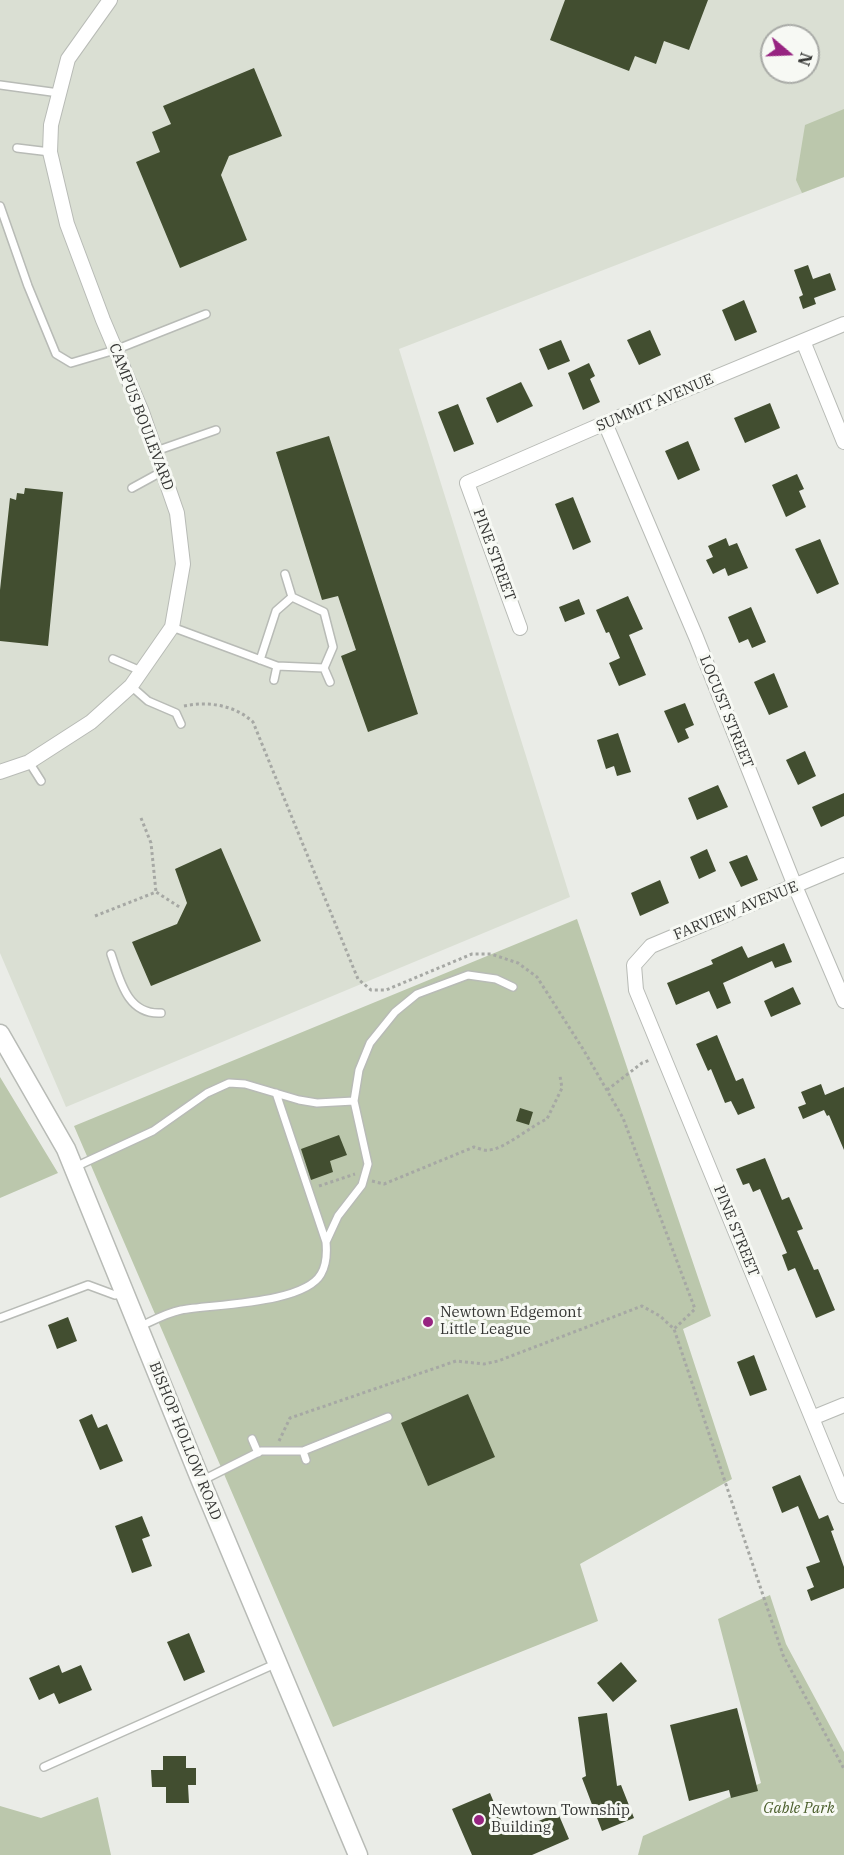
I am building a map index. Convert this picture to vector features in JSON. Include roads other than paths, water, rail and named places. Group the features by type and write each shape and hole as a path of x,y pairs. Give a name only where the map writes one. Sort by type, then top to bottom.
{"street":[{"name":"CAMPUS BOULEVARD","path":"0,772 28,762 91,722 131,686 171,627 183,564 177,513 142,412 115,350 67,224 50,152 51,125 68,59 110,0"},
{"name":"SUMMIT AVENUE","path":"467,483 844,324"},
{"path":"803,341 844,442"},
{"name":"LOCUST STREET","path":"605,423 696,637 795,886 844,1001"},
{"name":"PINE STREET","path":"467,483 520,628"},
{"name":"FARVIEW AVENUE","path":"634,965 651,946 844,865"},
{"name":"PINE STREET","path":"634,965 636,990 844,1496"},
{"name":"BISHOP HOLLOW ROAD","path":"0,1034 66,1149 201,1481 358,1855"},
{"path":"812,1418 844,1405"}],"lane":[{"path":"0,85 59,93"},
{"path":"17,148 50,152"},
{"path":"0,206 28,286 56,354 70,363 115,350 207,314"},
{"path":"156,451 216,430"},
{"path":"132,488 163,471"},
{"path":"285,574 292,597 324,612 333,647 324,668 330,682"},
{"path":"260,660 276,611 292,597"},
{"path":"171,627 277,666 324,668"},
{"path":"113,659 141,671"},
{"path":"274,680 277,666"},
{"path":"131,686 148,701 177,713 181,724"},
{"path":"28,762 41,781"},
{"path":"111,954 127,997 139,1009 155,1014 161,1013"},
{"path":"326,1242 338,1216 362,1185 368,1164 354,1101 359,1070 370,1043 395,1012 417,994 468,975 496,979 513,987"},
{"path":"74,1168 153,1131 207,1093 229,1083 245,1084 317,1103 354,1101"},
{"path":"139,1328 180,1310 265,1300 304,1288 321,1275 327,1258 326,1242 276,1093"},
{"path":"0,1318 88,1285 115,1295 125,1294"},
{"path":"201,1481 258,1453 303,1451 388,1417"},
{"path":"252,1439 258,1453"},
{"path":"303,1451 306,1460"},
{"path":"44,1767 277,1663"}],"place":[{"name":"Newtown Edgemont Little League","path":"428,1322"},
{"name":"Newtown Township Building","path":"479,1820"}],"park label":[{"name":"Gable Park","path":"799,1809"}]}
